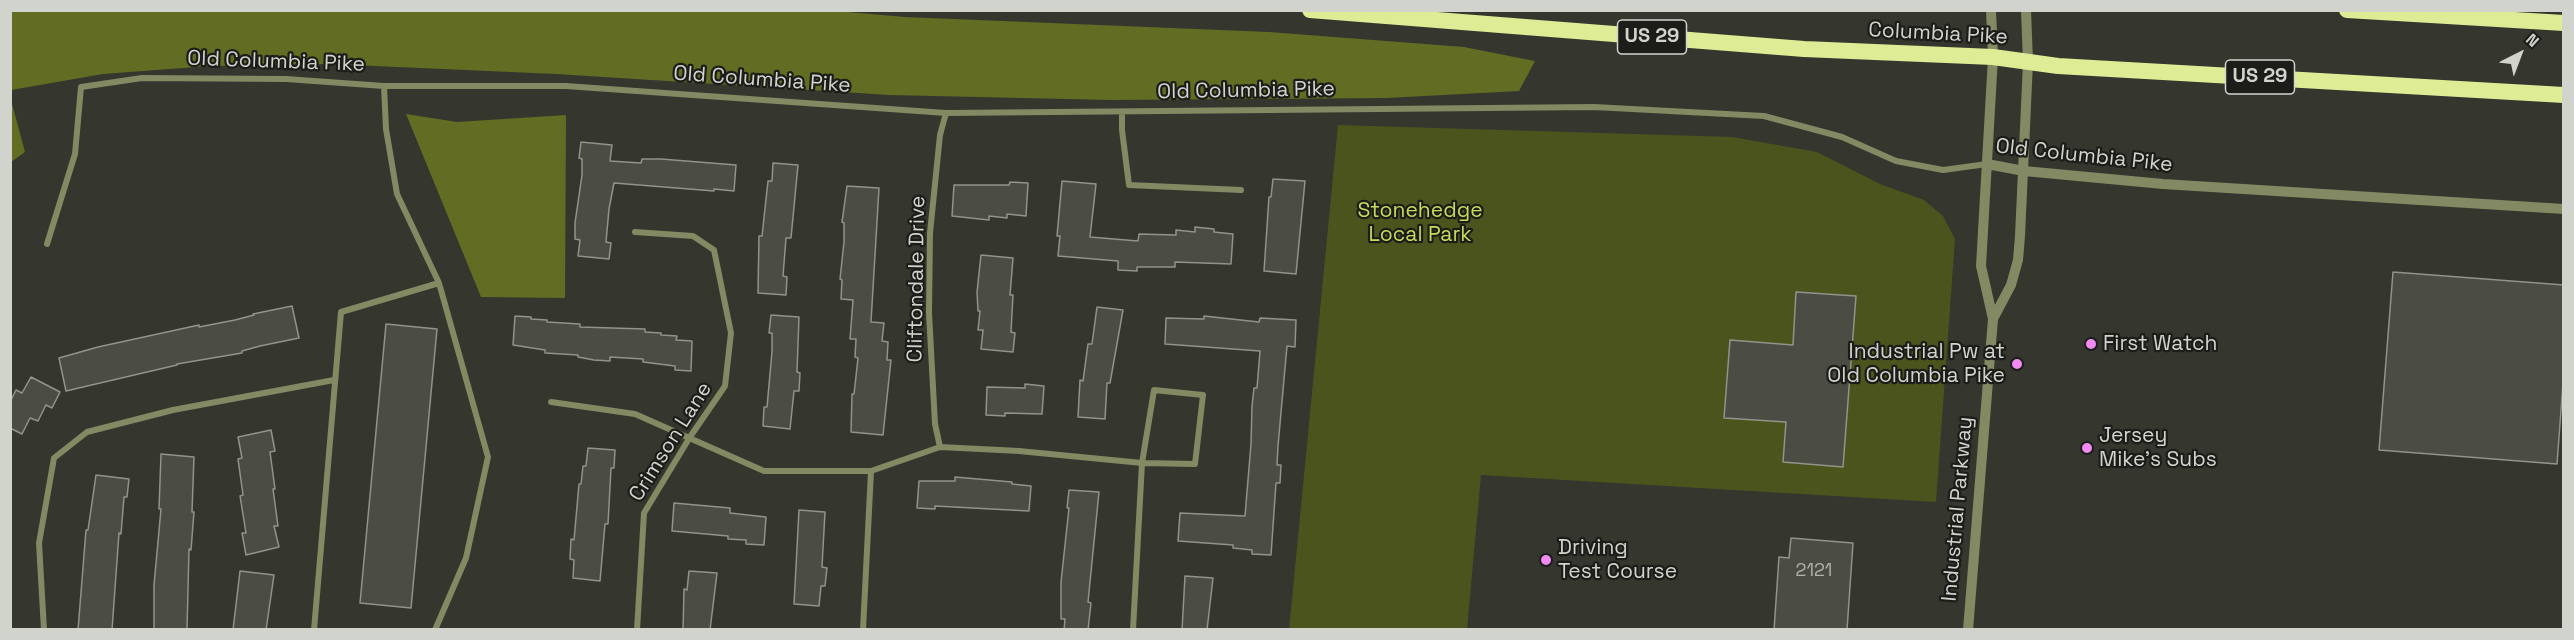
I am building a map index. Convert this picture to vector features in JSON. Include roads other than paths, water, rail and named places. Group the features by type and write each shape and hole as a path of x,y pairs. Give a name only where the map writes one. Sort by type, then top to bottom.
{"highway":[{"name":"Columbia Pike","path":"1310,10 1804,50 1993,57 2058,66 2564,95"},
{"path":"2347,10 2564,23"}],"street":[{"name":"Industrial Parkway","path":"1968,630 1993,319 1981,266 1993,57 1991,10"},
{"name":"Industrial Parkway","path":"1993,319 2011,285 2018,260 2028,62 2026,10"},
{"name":"Old Columbia Pike","path":"47,244 75,154 81,87 142,78 192,77 286,79 384,86 566,86 946,113 1594,107 1764,116 1842,137 1896,161 1943,171 1987,164 2024,171 2174,185 2564,209"},
{"path":"384,86 386,129 397,194 439,283 488,457 466,558 435,630"},
{"path":"1122,112 1129,186 1241,190"},
{"name":"Cliftondale Drive","path":"940,447 935,424 928,313 930,233 940,135 946,113"},
{"name":"Crimson Lane","path":"635,232 693,236 714,250 731,333 725,386 690,437 644,513 637,630"},
{"path":"314,630 341,312 439,283"},
{"path":"44,630 39,543 54,458 87,432 173,410 334,380"},
{"path":"551,402 635,414 765,471 871,471 940,447 1019,451 1142,464 1195,464 1203,395 1154,390 1142,464 1133,630"},
{"path":"863,630 871,471"}],"place":[{"name":"First Watch","path":"2091,344"},
{"name":"Industrial Pw at Old Columbia Pike","path":"2017,364"},
{"name":"Jersey Mike's Subs","path":"2087,448"},
{"name":"Driving Test Course","path":"1546,560"}],"park label":[{"name":"Stonehedge Local Park","path":"1420,223"}]}
